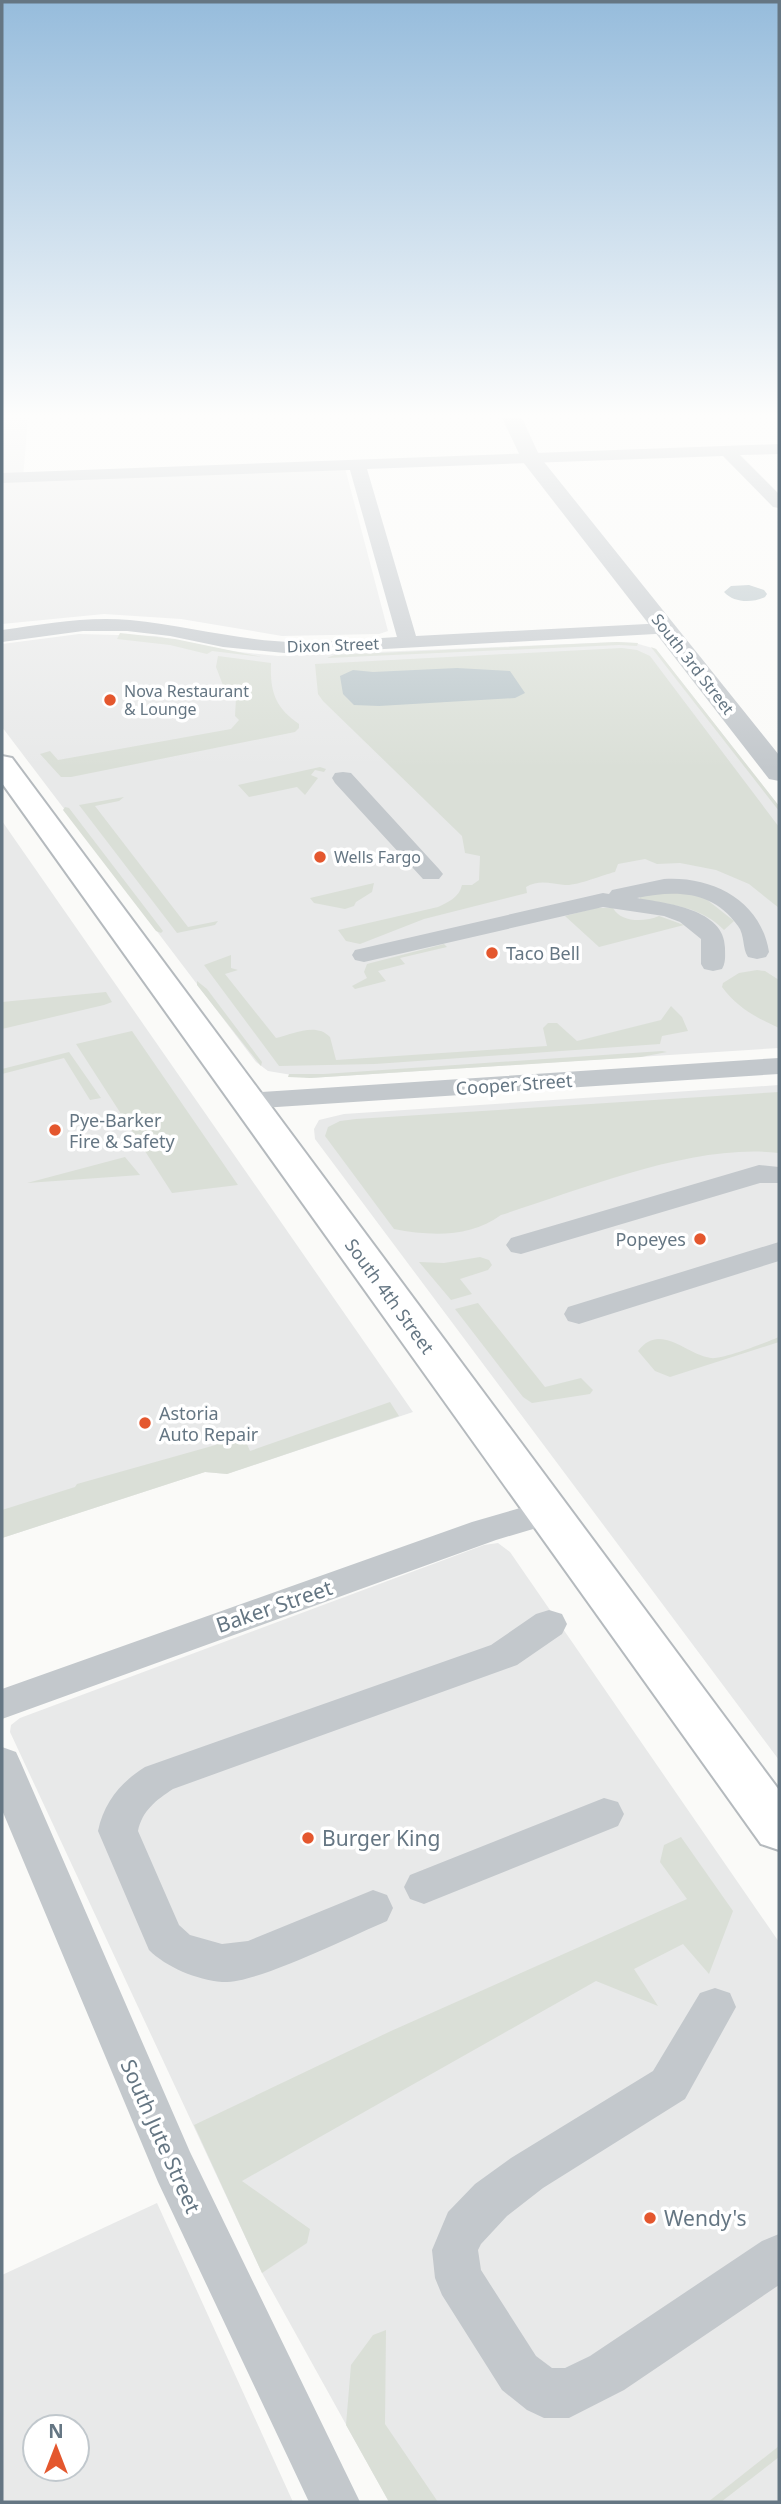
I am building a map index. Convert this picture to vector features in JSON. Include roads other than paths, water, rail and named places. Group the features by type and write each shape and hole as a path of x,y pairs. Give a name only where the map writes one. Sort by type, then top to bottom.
{"main road":[{"name":"South 4th Street","path":"2,764 779,1829"}],"street":[{"name":"South 3rd Street","path":"591,535 779,773"}],"lane":[{"path":"377,535 408,643"},
{"name":"Dixon Street","path":"2,636 83,625 127,625 265,646 302,648 666,629"},
{"path":"351,770 425,882 358,821 331,792 351,770"},
{"path":"364,956 663,885 682,884 719,895 753,926 757,952"},
{"path":"603,900 668,910 688,917 706,929 713,938 713,964"},
{"name":"Cooper Street","path":"248,1101 779,1066"},
{"path":"521,1245 759,1174 779,1175"},
{"path":"579,1314 779,1251"},
{"name":"Baker Street","path":"2,1703 484,1531 548,1511"},
{"path":"373,1908 250,1959 222,1962 191,1955 175,1948 164,1937 118,1831 119,1819 140,1790 159,1778 504,1655 549,1624"},
{"name":"South Jute Street","path":"2,1763 174,2167 335,2502"},
{"path":"424,1887 604,1814"},
{"path":"715,2007 670,2085 527,2173 491,2200 464,2228 456,2250 459,2278 519,2373 544,2393 569,2393 607,2373 779,2257"}],"place":[{"name":"Nova Restaurant & Lounge","path":"110,700"},
{"name":"Wells Fargo","path":"320,857"},
{"name":"Taco Bell","path":"492,953"},
{"name":"Pye-Barker Fire & Safety","path":"55,1130"},
{"name":"Popeyes","path":"700,1239"},
{"name":"Astoria Auto Repair","path":"145,1423"},
{"name":"Burger King","path":"308,1838"},
{"name":"Wendy's","path":"650,2218"}]}
